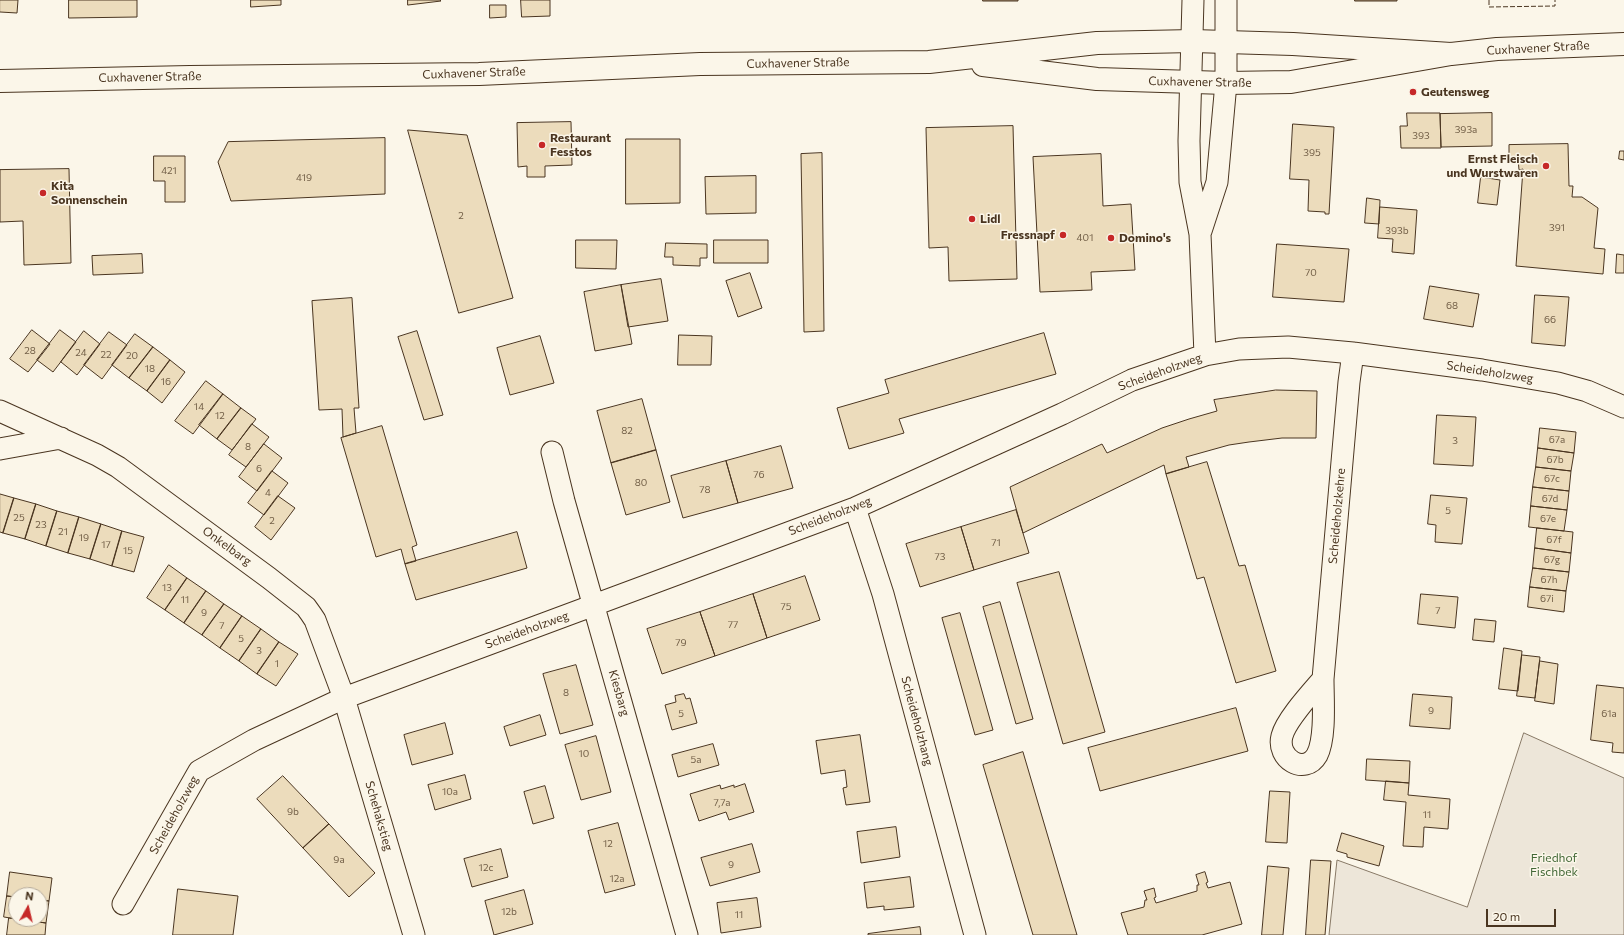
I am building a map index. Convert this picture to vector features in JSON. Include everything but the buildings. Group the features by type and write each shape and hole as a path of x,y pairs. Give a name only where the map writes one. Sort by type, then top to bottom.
{"main road":[{"name":"Cuxhavener Straße","path":"0,81 479,74 700,64 948,60 1097,43 1193,41 1293,44 1451,54"},
{"name":"Cuxhavener Straße","path":"948,60 1097,79 1226,83 1291,82 1451,54 1497,49 1624,44"}],"street":[{"path":"1193,0 1189,141 1190,182 1200,234 1205,355"},
{"path":"1200,234 1217,182 1226,83 1226,0"},
{"name":"Scheideholzweg","path":"123,904 199,771 254,740 344,698 855,508 1062,414 1132,380 1205,355 1239,349 1264,347 1288,347 1353,353 1482,370 1558,384 1587,391 1624,407"},
{"name":"Scheideholzkehre","path":"1323,679 1349,382 1353,353"},
{"name":"Onkelbarg","path":"0,411 97,455 124,471 306,606 315,620 344,698"},
{"path":"0,449 61,438"},
{"name":"Kiesbarg","path":"552,452 687,935"},
{"name":"Scheideholzhang","path":"855,508 887,610 975,935"},
{"name":"Schehakstieg","path":"344,698 414,935"}],"green space":[{"name":"Friedhof Fischbek","path":"1524,733 1624,778 1624,935 1329,935 1337,860 1467,907"}],"fence":[{"path":"1489,0 1489,7 1555,6 1555,0"}],"place":[{"name":"Geutensweg","path":"1413,92"},
{"name":"Restaurant Fesstos","path":"542,145"},
{"name":"Ernst Fleisch und Wurstwaren","path":"1546,166"},
{"name":"Kita Sonnenschein","path":"43,193"},
{"name":"Lidl","path":"972,219"},
{"name":"Fressnapf","path":"1063,235"},
{"name":"Domino's","path":"1111,238"}]}
